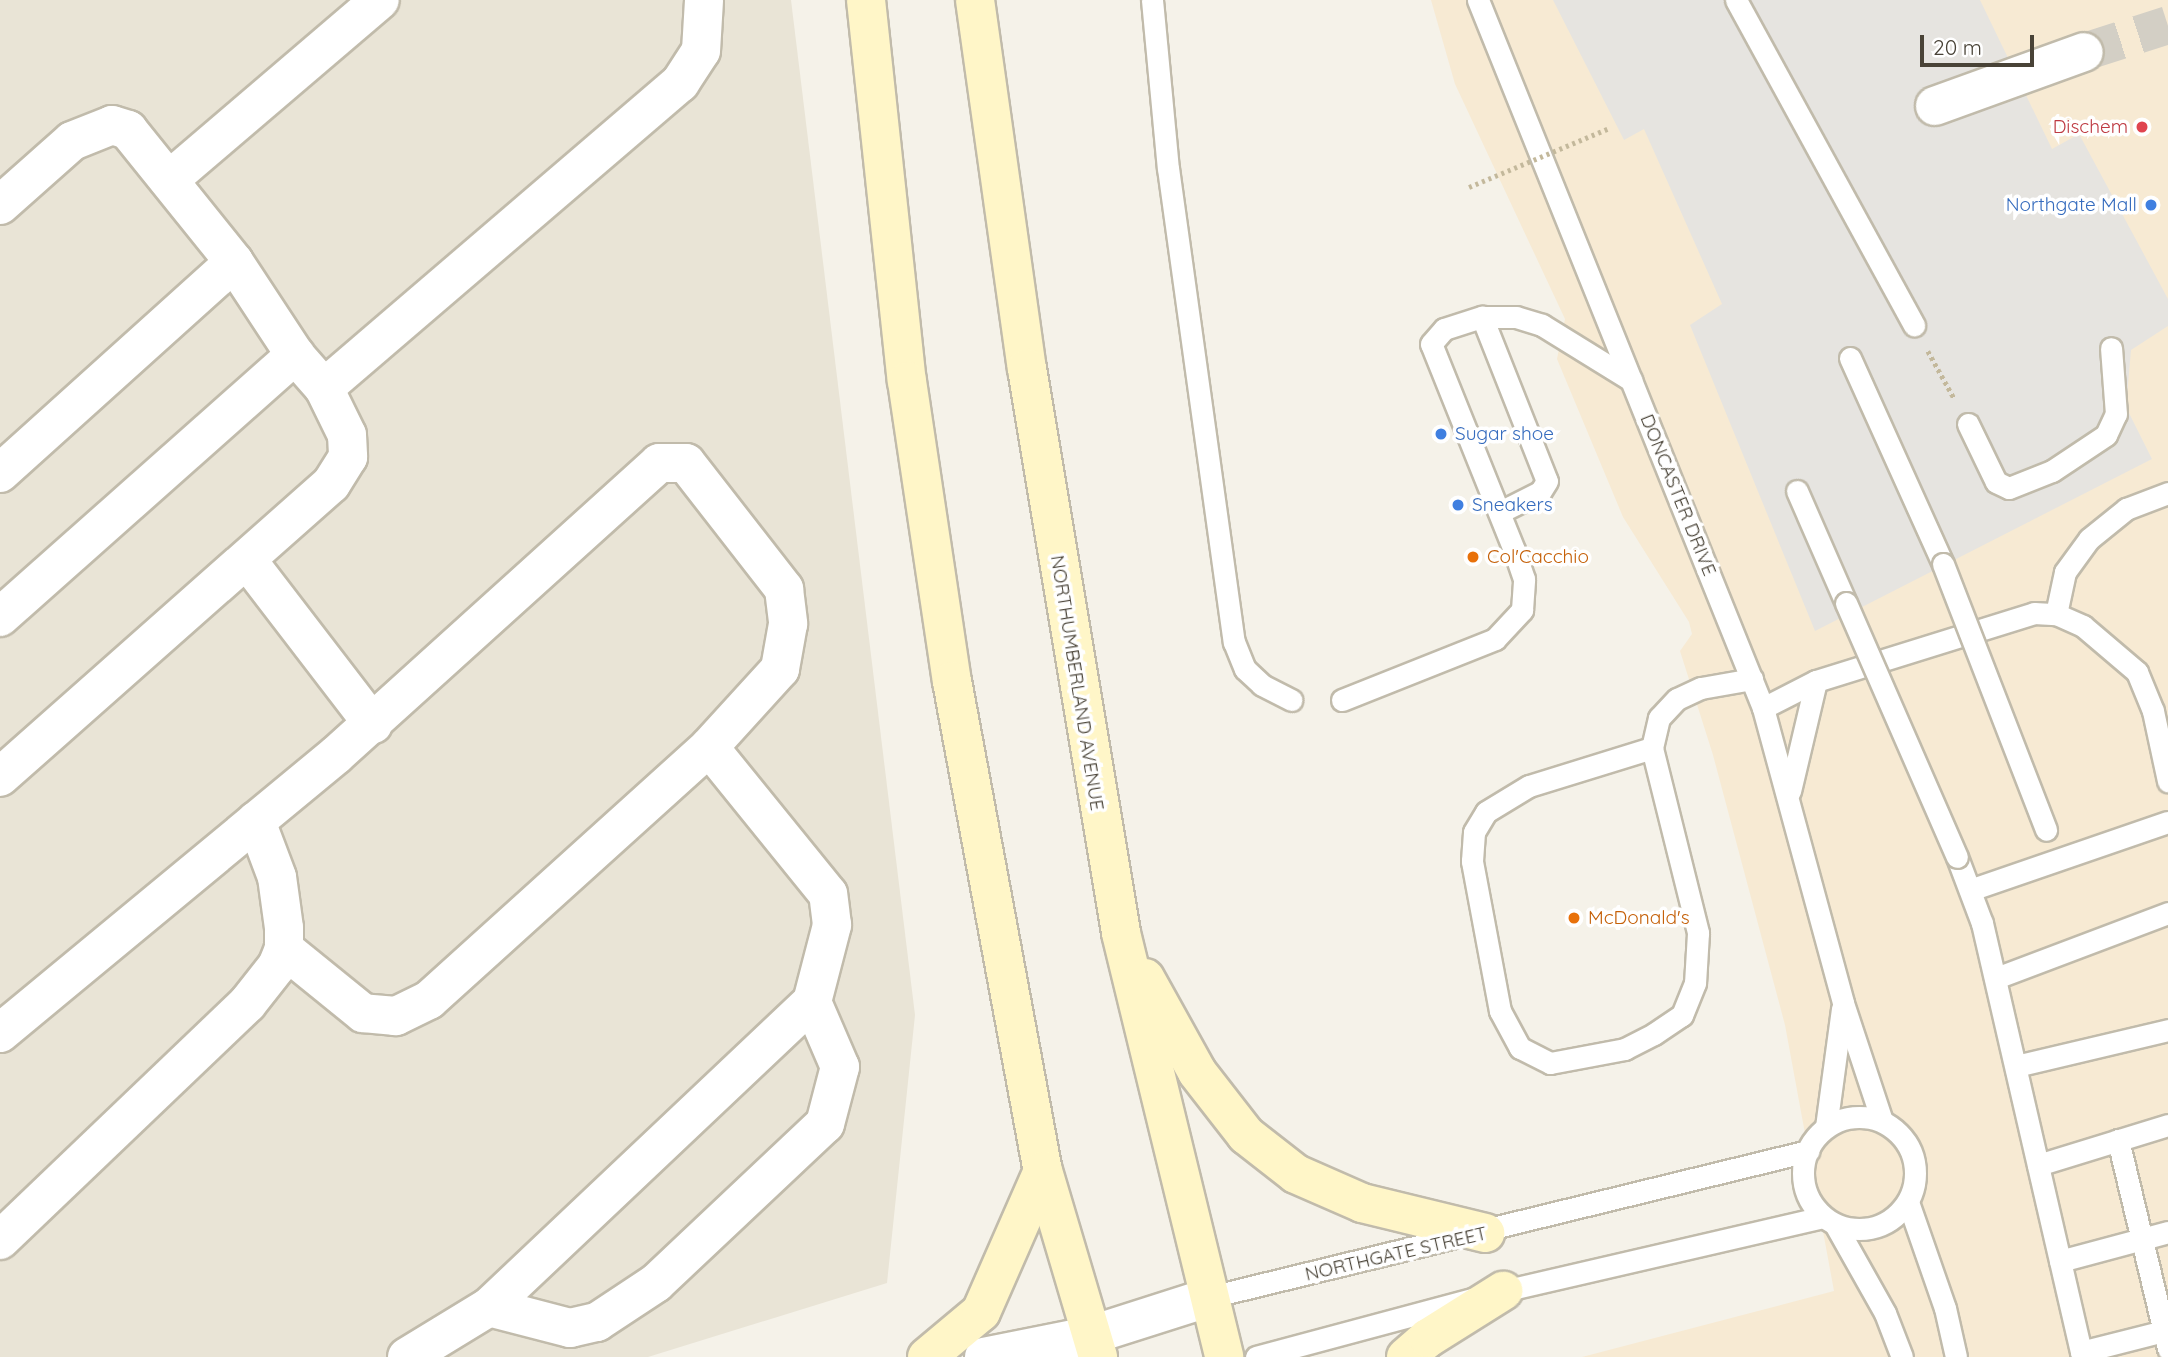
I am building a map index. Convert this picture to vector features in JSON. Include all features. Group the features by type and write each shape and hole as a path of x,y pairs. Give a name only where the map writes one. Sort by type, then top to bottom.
{"main road":[{"path":"866,0 907,381 952,681 1043,1171 1095,1346"},
{"name":"NORTHUMBERLAND AVENUE","path":"975,0 1039,449 1121,933 1224,1357"},
{"path":"1121,933 1197,1072 1246,1135 1296,1174 1362,1203 1485,1233"},
{"path":"927,1357 981,1312 1043,1171"},
{"path":"1406,1357 1427,1338 1503,1291"}],"street":[{"path":"169,180 380,0"},
{"path":"324,388 680,83 701,51 704,0"},
{"path":"1935,106 2084,52"},
{"path":"0,205 72,141 112,125 128,130 234,262 295,355 324,388 347,435 348,457 331,484 0,777"},
{"path":"0,473 234,262"},
{"path":"0,617 295,355"},
{"path":"0,1033 373,724 659,463 686,463 783,589 788,624 780,669 709,747 429,1000 396,1016 363,1013 284,949"},
{"path":"247,560 373,724"},
{"path":"407,1357 489,1307 812,1002 832,925 828,894 709,747"},
{"path":"0,1240 247,1004 284,949 277,877 256,821"},
{"path":"489,1307 570,1328 597,1322 656,1283 825,1124 840,1067 812,1002"},
{"name":"NORTHGATE STREET","path":"985,1357 1095,1346 1210,1297"}],"lane":[{"path":"1153,0 1169,181 1234,642 1245,669 1262,685 1291,700"},
{"name":"DONCASTER DRIVE","path":"1478,0 1763,708 1789,795 1843,1003 1882,1121"},
{"path":"1736,0 1914,325"},
{"path":"1342,700 1495,639 1522,610 1524,579 1500,512 1431,344 1444,329 1482,317 1516,317 1542,325 1631,380"},
{"path":"1482,317 1547,481 1540,492 1500,512"},
{"path":"1968,424 1996,482 2009,488 2052,471 2106,435 2116,414 2111,348"},
{"path":"1850,358 1943,564 2046,830 2061,861"},
{"path":"1797,491 1970,890 1996,978 2082,1355 2166,1337 2118,1140"},
{"path":"2056,614 2065,572 2089,539 2126,509 2168,493"},
{"path":"1763,708 1816,681 2034,614 2056,614 2083,626 2137,672 2153,711 2168,780"},
{"path":"1652,748 1529,786 1486,812 1474,832 1472,861 1500,1011 1520,1048 1550,1063 1625,1049 1682,1015 1695,983 1698,933 1652,748 1659,718 1676,699 1701,688 1752,679"},
{"path":"1789,795 1816,681"},
{"path":"1970,890 2061,861 2168,822"},
{"path":"1996,978 2168,913"},
{"name":"DONCASTER DRIVE","path":"1826,1127 1843,1003"},
{"path":"2016,1066 2168,1030"},
{"path":"1256,1357 1503,1291 1830,1222 1855,1231 1875,1228 1892,1219 1908,1202 1917,1173 1906,1140 1882,1121 1859,1117 1826,1127 1808,1151 1802,1179 1808,1199 1830,1222 1885,1313 1902,1357"},
{"path":"2038,1165 2168,1125"},
{"name":"NORTHGATE STREET","path":"1210,1297 1485,1233 1808,1151"},
{"path":"1908,1202 1945,1308 1956,1357"},
{"path":"2060,1261 2168,1232"}],"path":[{"path":"1468,187 1607,129"},
{"path":"1914,325 1968,424"}],"shaded area":[{"path":"0,0 791,0 915,1015 887,1283 648,1357 0,1357"},
{"name":"Northgate Mall","path":"1431,0 2168,0 2168,1357 1582,1357 1834,1291 1785,1025 1713,755 1680,651 1692,634 1689,622 1623,517 1557,359 1565,319 1455,84"},
{"path":"1553,0 1980,0 2052,149 2079,134 2168,299 2168,326 2131,350 2126,407 2152,459 1815,631 1690,325 1722,304 1644,129 1624,140"}],"tunnel":[{"path":"2084,52 2168,25"}],"place":[{"name":"Dischem","path":"2142,127"},
{"name":"Northgate Mall","path":"2151,205"},
{"name":"Sugar shoe","path":"1441,434"},
{"name":"Sneakers","path":"1458,505"},
{"name":"Col'Cacchio","path":"1473,557"},
{"name":"McDonald's","path":"1574,918"}]}
